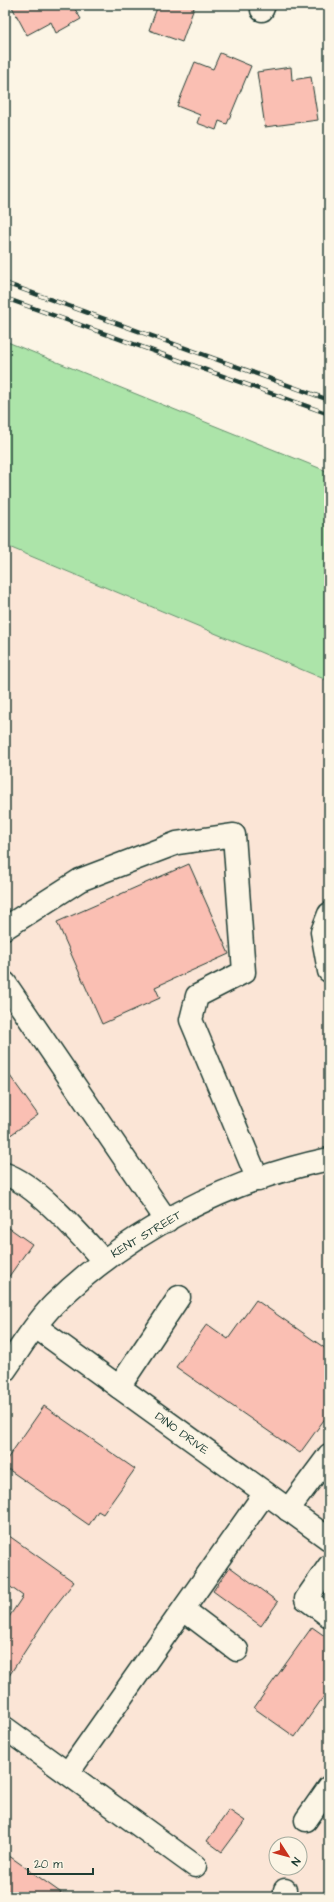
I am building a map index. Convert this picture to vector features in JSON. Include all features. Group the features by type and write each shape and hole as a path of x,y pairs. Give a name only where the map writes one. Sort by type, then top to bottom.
{"street":[{"path":"5,928 80,880 177,843 234,835 244,972 197,996 191,1020 258,1180"},
{"path":"329,914 322,932 329,971"},
{"path":"5,983 167,1221"},
{"name":"KENT STREET","path":"5,1370 53,1305 103,1260 189,1208 280,1171 329,1159"},
{"path":"5,1174 17,1178 64,1218 103,1260"},
{"path":"119,1387 180,1297"},
{"name":"DINO DRIVE","path":"36,1327 329,1539"},
{"path":"288,1510 329,1455"},
{"path":"68,1773 265,1493"},
{"path":"329,1566 306,1599 329,1616"},
{"path":"184,1610 237,1650"},
{"path":"5,1728 195,1866"},
{"path":"306,1820 328,1789"}],"shaded area":[{"path":"8,547 329,681 329,1897 5,1897 5,551"}],"green space":[{"path":"5,341 329,472 329,681 9,547 5,551"}],"building":[{"path":"11,5 82,5 75,9 81,19 56,33 51,22 27,35"},
{"path":"158,5 195,5 182,42 149,30"},
{"path":"220,53 251,66 227,124 219,121 216,130 197,123 200,115 177,106 195,62 213,69"},
{"path":"291,67 292,80 311,77 318,120 265,127 257,72"},
{"path":"189,864 229,954 155,987 160,998 102,1024 57,922"},
{"path":"5,1069 38,1115 5,1139"},
{"path":"5,1225 32,1244 5,1282"},
{"path":"256,1300 329,1351 329,1413 300,1453 176,1367 207,1324 228,1339"},
{"path":"44,1406 135,1469 103,1514 98,1511 89,1525 5,1467 5,1462"},
{"path":"5,1533 74,1582 49,1614 5,1682 5,1623 23,1596 5,1583"},
{"path":"230,1567 278,1602 261,1626 213,1591"},
{"path":"312,1627 329,1639 329,1689 295,1737 254,1708"},
{"path":"229,1810 245,1821 222,1852 207,1841"},
{"path":"5,1853 67,1897 5,1897"}],"railway":[{"path":"5,283 329,400"},
{"path":"5,298 329,414"}]}
